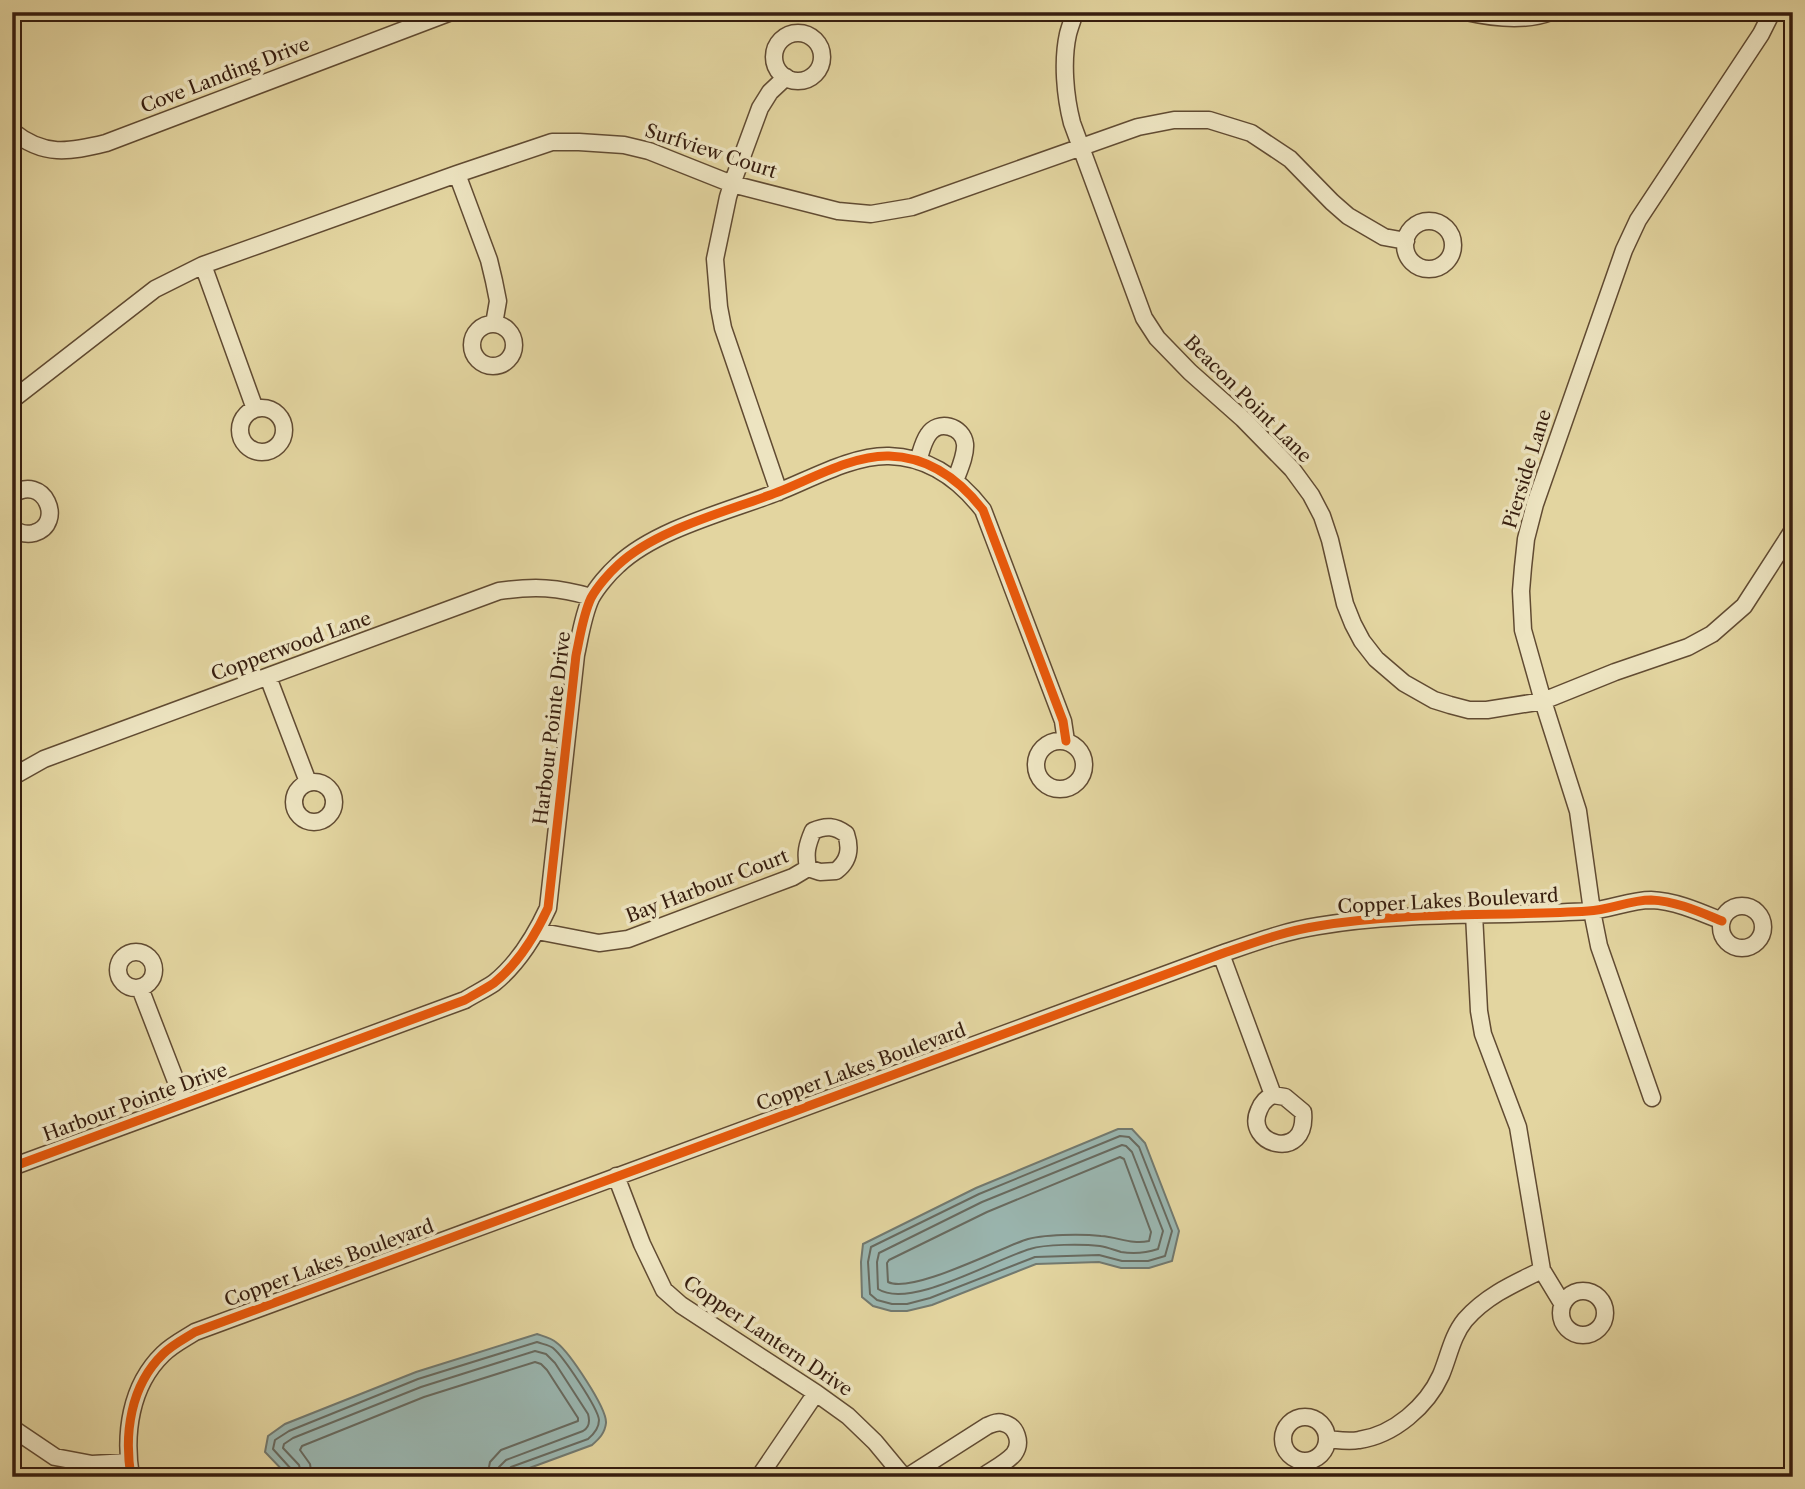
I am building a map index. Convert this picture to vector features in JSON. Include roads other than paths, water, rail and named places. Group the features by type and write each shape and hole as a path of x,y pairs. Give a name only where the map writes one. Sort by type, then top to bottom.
{"street":[{"name":"Cove Landing Drive","path":"12,131 30,144 46,150 76,149 106,143 452,12"},
{"name":"Beacon Point Lane","path":"1076,12 1068,34 1067,105 1144,318 1157,338 1190,372 1243,419 1293,469 1322,516 1345,604 1353,624 1376,659 1404,683 1434,700 1469,710 1487,710 1543,701 1688,647 1712,634 1744,606 1793,530"},
{"path":"1466,12 1521,18 1551,12"},
{"name":"Pierside Lane","path":"1652,1098 1599,946 1578,811 1523,630 1521,592 1527,538 1535,504 1623,250 1638,220 1772,12"},
{"path":"779,492 731,354 719,307 715,259 732,184 761,108 771,92 786,77"},
{"name":"Surfview Court","path":"12,400 155,289 202,265 552,142 624,145 649,150 732,184 838,211 871,214 912,206 1128,130 1174,120 1209,120 1251,134 1290,159 1348,216 1384,237 1406,241"},
{"path":"457,174 489,260 498,301 494,324"},
{"path":"202,265 255,409"},
{"path":"918,461 933,429 940,426 954,428 962,434 965,448 955,481"},
{"name":"Harbour Pointe Drive","path":"12,1167 465,1000 506,972 528,947 548,908 576,655 592,597 618,565 662,535 779,492 824,472 870,457 889,456 925,462 955,481 983,510 1063,721 1066,741"},
{"path":"12,528 22,534 39,531 46,525 50,508 46,499 33,489 13,492"},
{"name":"Copperwood Lane","path":"12,777 44,759 499,591 530,587 592,597"},
{"path":"268,677 307,782"},
{"name":"Bay Harbour Court","path":"537,931 599,943 628,939 793,877 808,868"},
{"name":"Copper Lakes Boulevard","path":"130,1469 128,1435 132,1406 145,1378 163,1353 195,1332 1221,954 1315,926 1362,920 1592,911 1648,900 1675,904 1722,921"},
{"path":"1474,914 1479,1011 1483,1034 1518,1127 1542,1270 1562,1303"},
{"path":"1221,954 1273,1095"},
{"path":"140,988 184,1102"},
{"name":"Copper Lantern Drive","path":"616,1176 642,1244 664,1290 681,1305 848,1416 905,1477"},
{"path":"1327,1439 1361,1440 1380,1435 1415,1412 1441,1376 1463,1322 1495,1293 1542,1270"},
{"path":"759,1477 816,1393"},
{"path":"905,1477 987,1426 996,1422 1003,1423 1014,1430 1018,1445 1011,1457 982,1477"},
{"path":"12,1428 55,1457 130,1469"}],"water":[{"path":"1118,1129 1132,1129 1145,1143 1179,1231 1172,1261 1149,1268 1121,1268 1099,1262 1036,1264 932,1305 907,1311 891,1311 873,1306 862,1297 863,1244 976,1188"},
{"path":"537,1334 553,1340 563,1348 600,1405 606,1423 601,1436 592,1445 505,1477 289,1477 265,1452 268,1436 285,1424 416,1372"}]}
